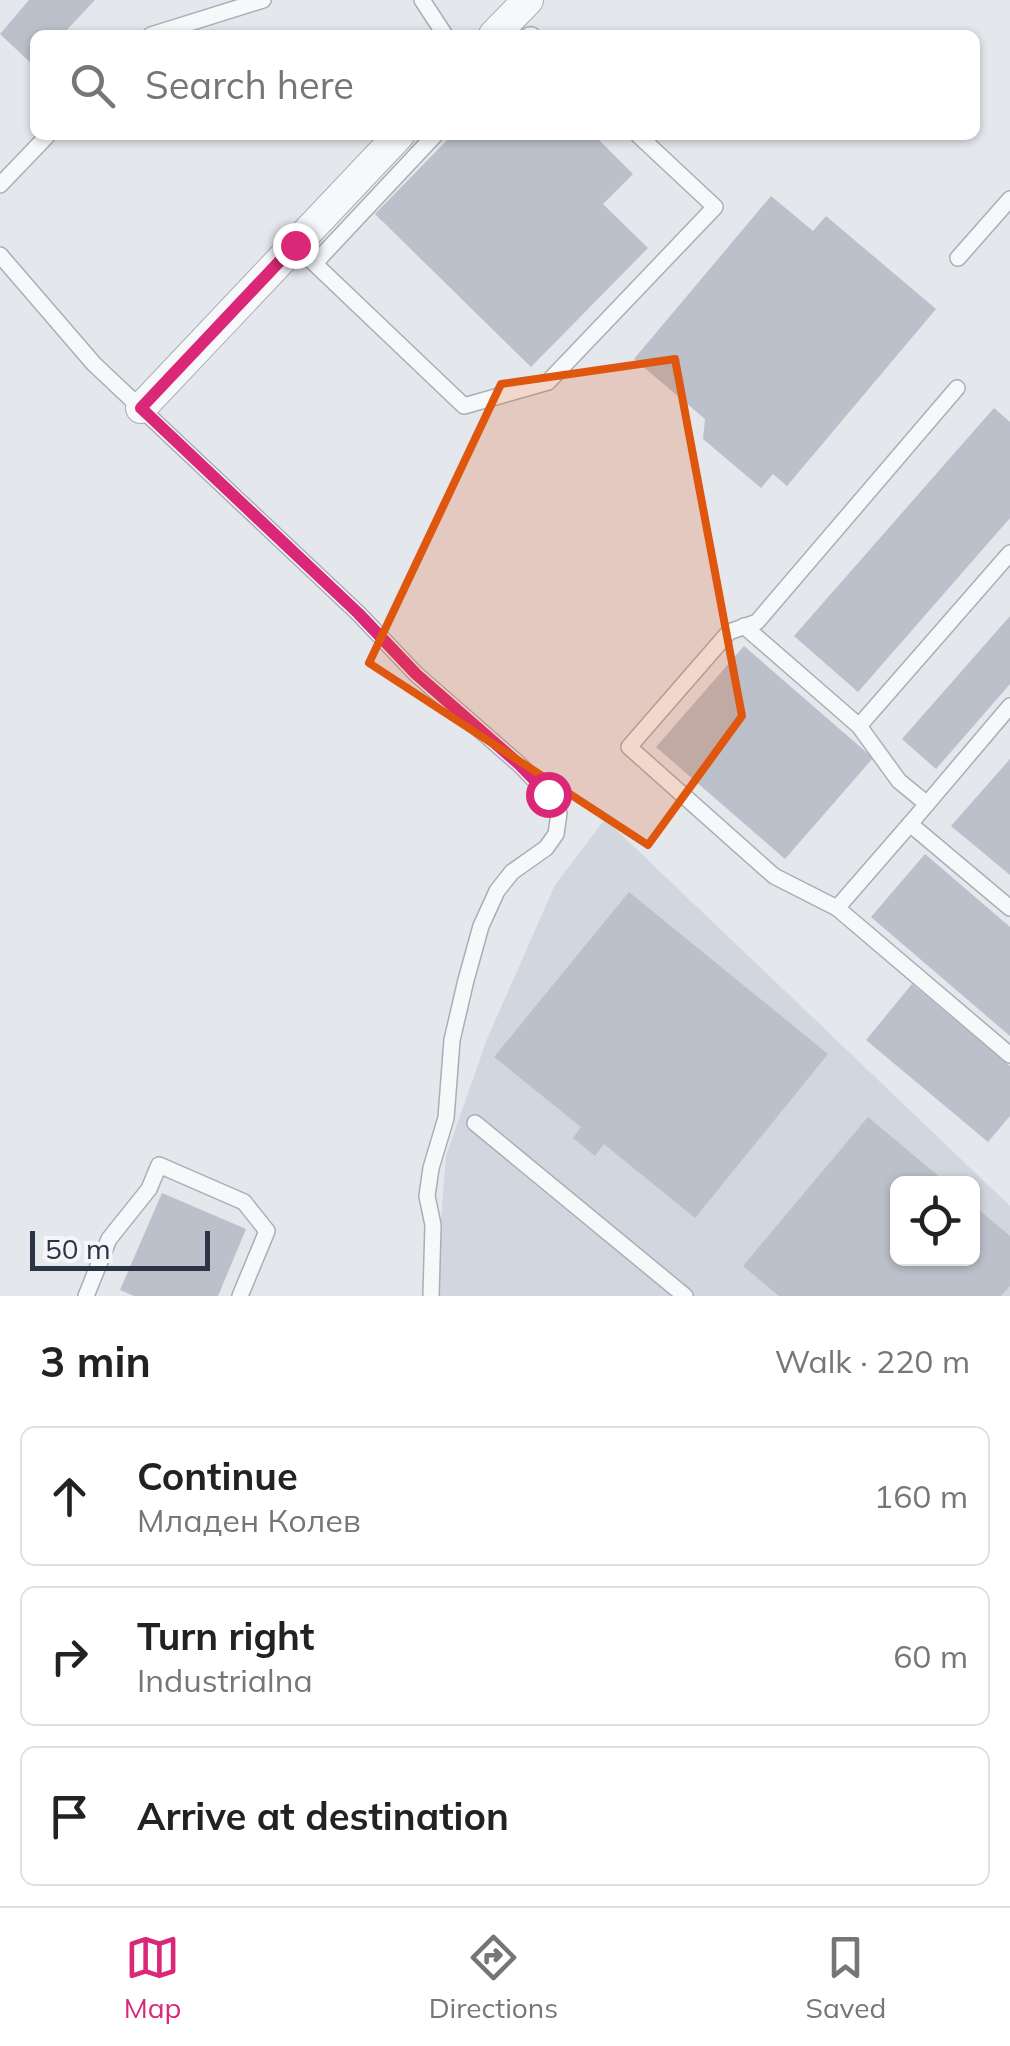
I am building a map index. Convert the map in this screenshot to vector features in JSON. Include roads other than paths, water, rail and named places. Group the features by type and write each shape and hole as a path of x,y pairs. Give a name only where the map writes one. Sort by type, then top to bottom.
{"street":[{"path":"499,30 528,0"},
{"path":"141,408 305,254 396,140"}],"lane":[{"path":"167,30 263,0"},
{"path":"422,0 442,30"},
{"path":"0,185 43,140"},
{"path":"430,140 305,254 464,406 548,382 715,207 643,140"},
{"path":"958,258 1010,199"},
{"path":"0,255 94,364 358,613 416,674 520,765 548,794 558,813 556,834 546,848 512,872 497,892 481,926 466,980 452,1040 446,1118 429,1182 433,1225 431,1296"},
{"path":"957,388 757,622 729,632 628,747 774,876 837,908 1010,1055"},
{"path":"859,726 1010,554"},
{"path":"744,626 859,726 899,781 927,804"},
{"path":"837,908 1010,706"},
{"path":"910,824 1010,908"},
{"path":"475,1123 684,1296"},
{"path":"105,1296 87,1292 109,1240 149,1189 159,1166 244,1202 267,1231 240,1296"}]}
